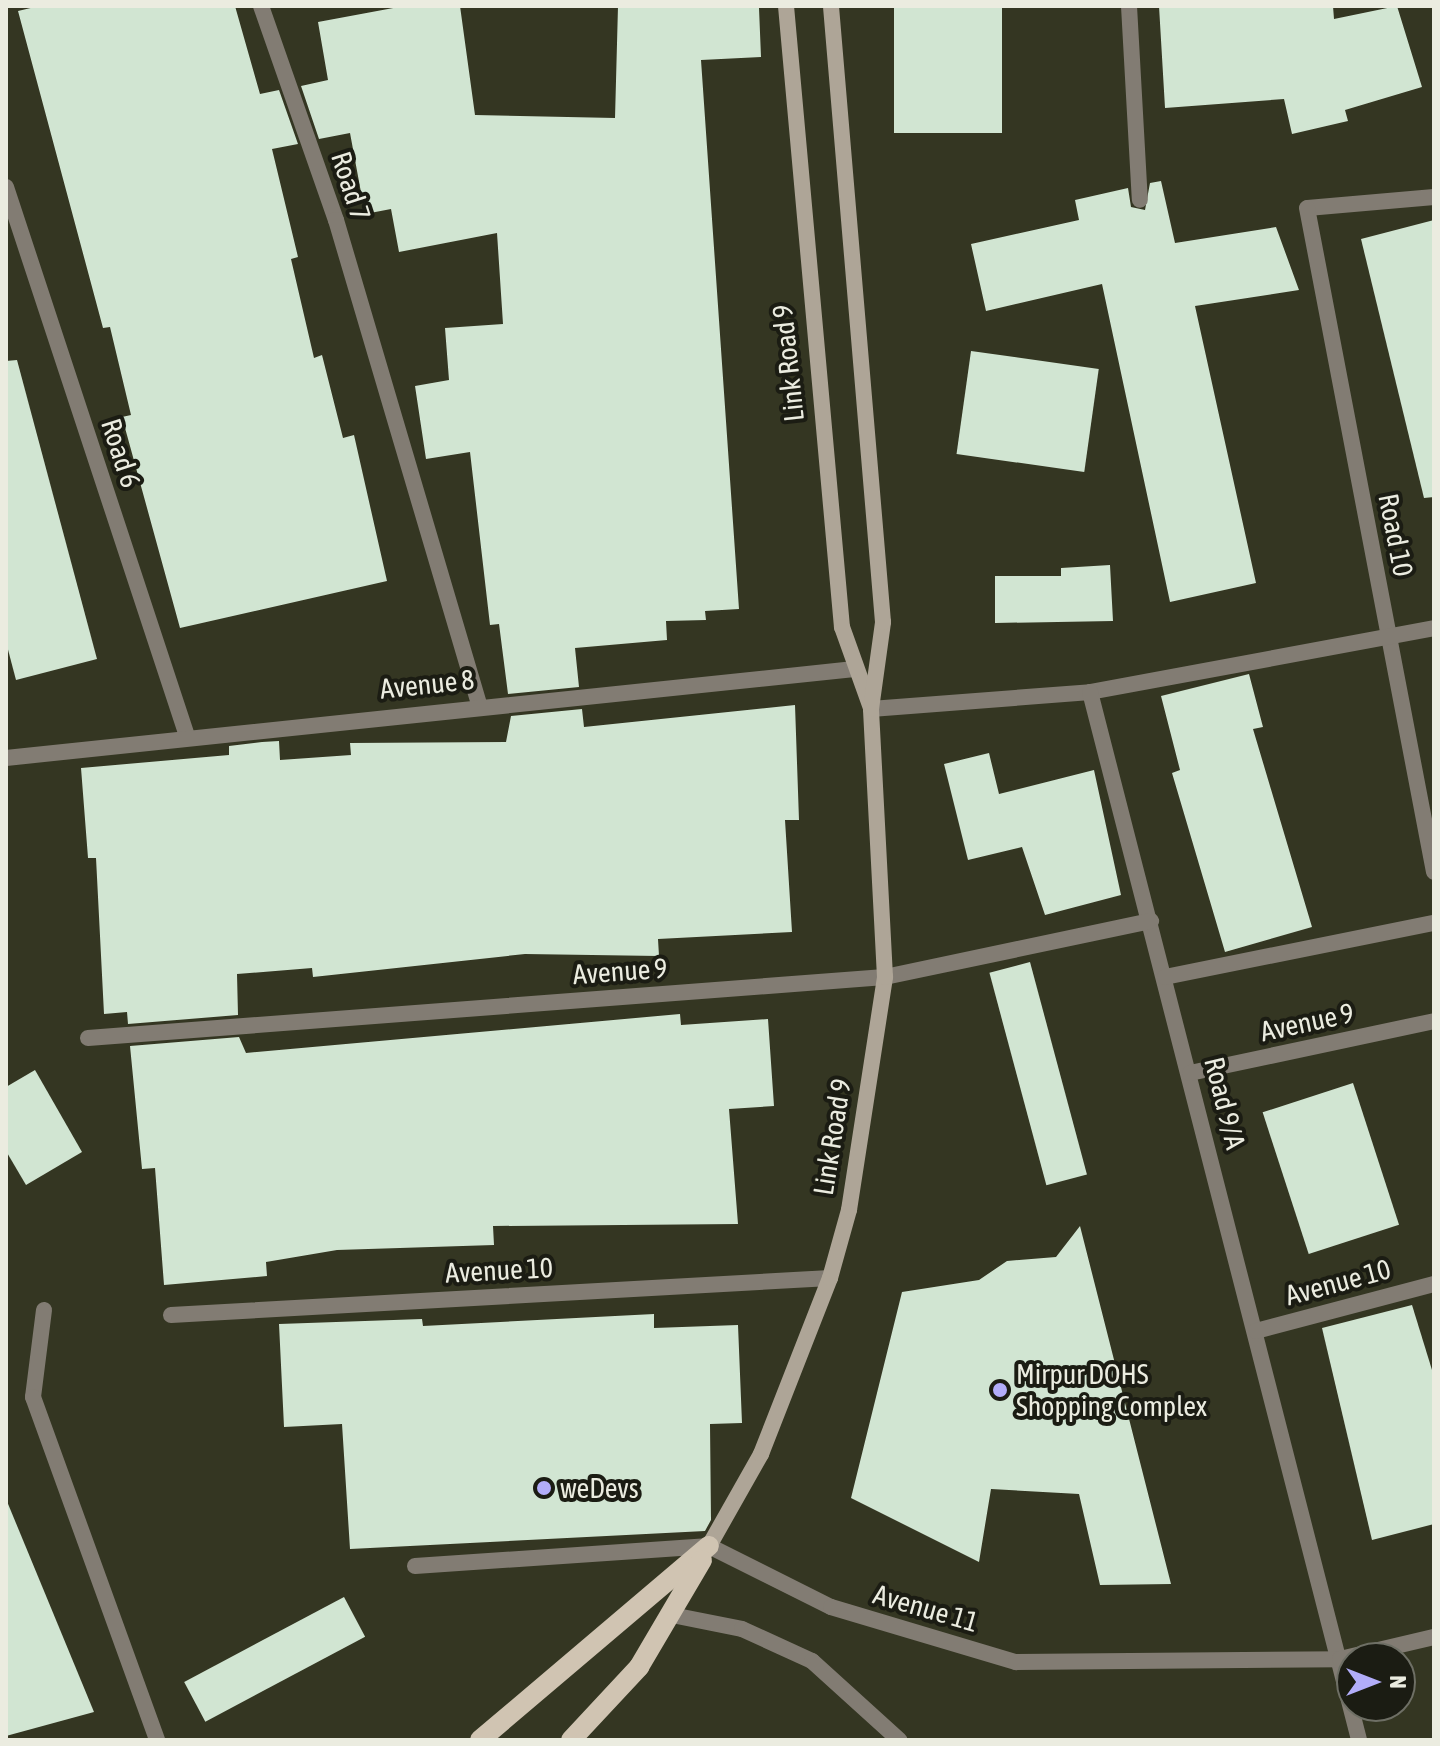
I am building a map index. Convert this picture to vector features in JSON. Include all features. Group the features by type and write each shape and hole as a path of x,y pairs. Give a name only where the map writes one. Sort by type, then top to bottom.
{"main road":[{"name":"Link Road 9","path":"786,6 841,612 854,669 871,709"},
{"name":"Link Road 9","path":"571,1740 639,1667 672,1615 761,1454 830,1278 849,1210 885,977 871,709 883,622 831,6"},
{"name":"Link Road 9","path":"480,1740 709,1546"}],"street":[{"name":"Road 7","path":"261,6 336,220 381,385 479,704"},
{"path":"1129,6 1140,200"},
{"name":"Road 6","path":"6,187 187,736"},
{"name":"Road 10","path":"1434,197 1307,208 1434,872"},
{"path":"871,709 1090,692 1390,640 1434,628"},
{"name":"Avenue 8","path":"6,758 479,704 854,669"},
{"name":"Road 9/A","path":"1090,692 1336,1643"},
{"name":"Avenue 9","path":"88,1038 885,977 1151,921"},
{"path":"1165,977 1434,923"},
{"name":"Avenue 9","path":"1190,1073 1434,1021"},
{"name":"Avenue 10","path":"171,1315 830,1278"},
{"name":"Avenue 10","path":"1256,1331 1434,1284"},
{"path":"44,1310 33,1397 157,1740"},
{"path":"415,1566 709,1546"},
{"name":"Avenue 11","path":"709,1546 831,1607 1016,1662 1336,1659"},
{"path":"672,1615 742,1629 812,1661 899,1740"},
{"name":"Avenue 11","path":"1413,1642 1434,1637"}],"building":[{"path":"39,6 235,6 260,94 279,90 298,144 272,149 298,257 291,259 314,358 322,355 343,438 354,435 387,581 180,628 122,417 131,415 110,327 103,328 18,11"},
{"path":"404,6 460,6 475,115 615,118 618,6 759,8 761,57 701,60 739,609 705,611 706,620 666,621 667,640 575,648 579,687 508,694 499,624 490,625 470,452 426,459 415,386 449,380 445,328 503,324 497,233 399,252 391,209 365,214 350,133 319,139 301,86 328,80 318,22"},
{"path":"894,6 1002,6 1002,133 894,133"},
{"path":"1159,6 1333,6 1334,19 1397,6 1422,87 1345,110 1348,121 1292,134 1284,99 1165,108"},
{"path":"1161,181 1175,243 1276,227 1299,290 1195,306 1256,583 1170,602 1102,284 986,311 971,244 1079,220 1075,200 1128,188 1131,207 1145,210 1150,183"},
{"path":"1434,220 1434,497 1424,498 1361,239"},
{"path":"971,351 1099,369 1084,472 957,454"},
{"path":"17,360 97,659 16,680 6,642 6,361"},
{"path":"1110,565 1113,621 995,623 995,576 1061,576 1061,568"},
{"path":"1249,674 1263,727 1253,729 1312,927 1225,952 1172,773 1180,770 1161,696"},
{"path":"795,705 799,820 785,820 792,932 658,939 659,956 525,954 313,977 312,968 237,974 238,1015 128,1024 127,1012 104,1014 96,858 88,858 81,768 229,755 229,746 262,742 279,741 280,760 351,755 350,743 506,742 511,716 582,709 584,727"},
{"path":"989,753 999,794 1094,770 1121,895 1045,915 1022,847 968,860 944,764"},
{"path":"1030,962 1087,1175 1046,1185 989,973"},
{"path":"680,1014 681,1025 768,1019 774,1106 729,1109 738,1224 493,1226 494,1245 337,1250 266,1262 267,1276 164,1285 155,1168 142,1169 130,1046 239,1037 246,1053"},
{"path":"35,1070 82,1152 26,1185 6,1151 6,1087"},
{"path":"1353,1083 1399,1225 1309,1254 1263,1112"},
{"name":"Mirpur DOHS Shopping Complex","path":"1080,1226 1171,1584 1100,1585 1079,1494 991,1489 979,1562 851,1498 902,1292 979,1280 1007,1261 1056,1257"},
{"path":"1412,1305 1432,1370 1434,1524 1372,1540 1322,1328"},
{"path":"654,1314 654,1328 738,1325 742,1423 710,1424 711,1520 705,1531 350,1549 342,1424 284,1427 279,1324 422,1319 423,1326"},
{"path":"6,1499 94,1712 6,1736"},
{"path":"344,1597 365,1637 205,1722 184,1682"}],"place":[{"name":"Mirpur DOHS Shopping Complex","path":"1000,1390"},
{"name":"weDevs","path":"544,1488"}]}
